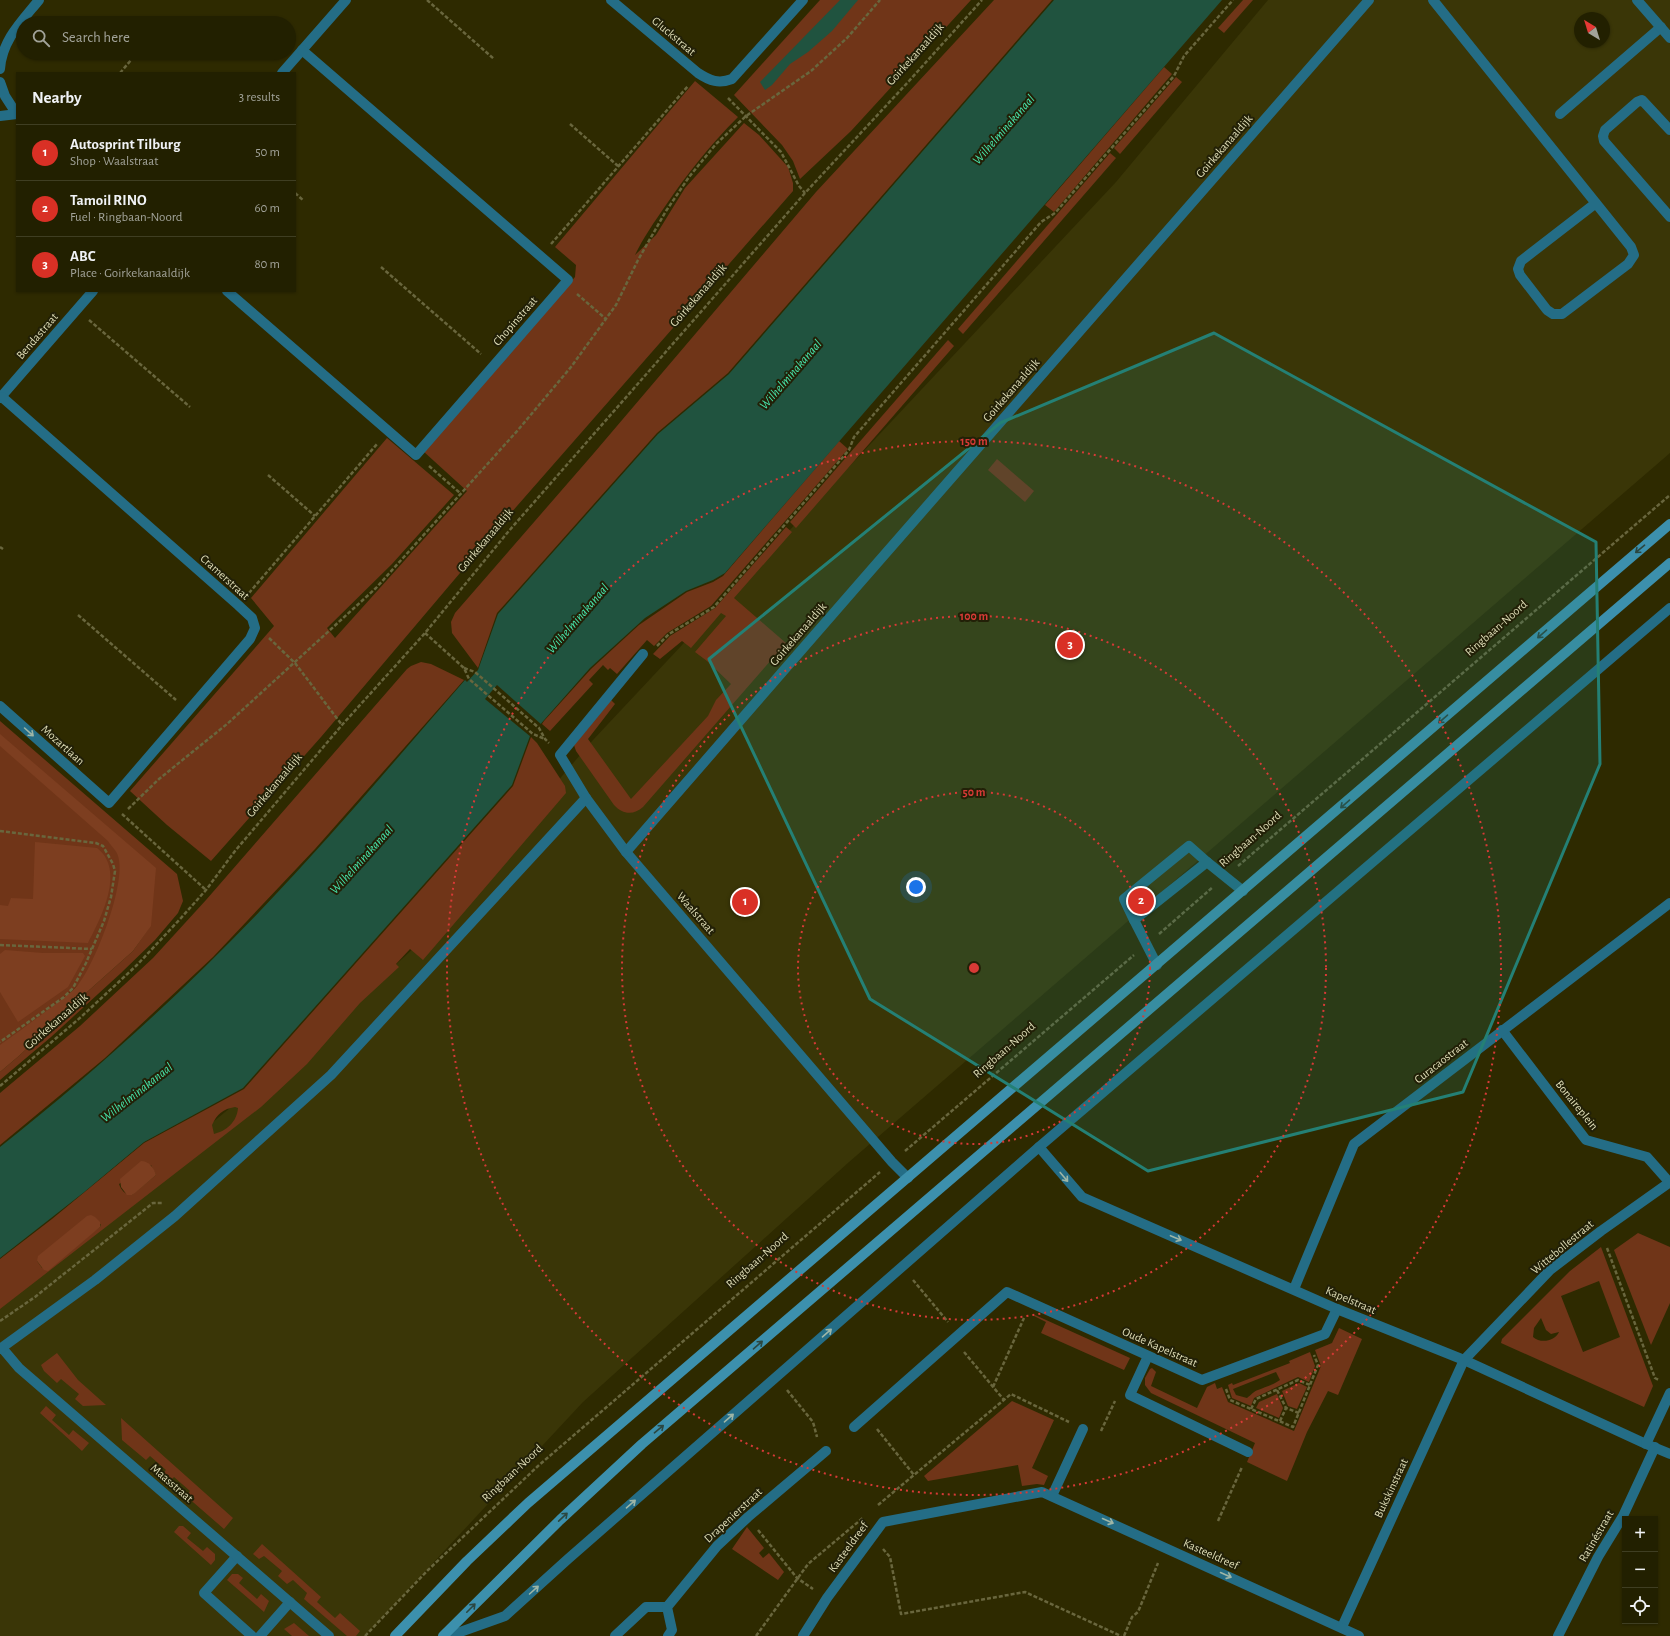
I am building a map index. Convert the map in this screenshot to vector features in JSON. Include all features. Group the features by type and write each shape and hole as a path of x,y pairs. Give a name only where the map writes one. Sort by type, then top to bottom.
{"main road":[{"path":"395,1636 467,1561 523,1508 1670,524"},
{"path":"443,1636 560,1520 642,1444 1670,563"}],"street":[{"path":"26,16 39,0"},
{"path":"296,57 346,0"},
{"name":"Gluckstraat","path":"611,0 698,73 711,81 724,82"},
{"path":"724,82 732,79 803,0"},
{"name":"Goirkekanaaldijk","path":"626,852 1369,0"},
{"path":"1434,0 1596,203 1631,247 1634,255 1628,264 1562,314 1553,314 1547,310 1520,275 1518,269 1521,261 1596,203"},
{"path":"1637,0 1670,38"},
{"path":"1560,114 1661,27"},
{"path":"0,68 1,58 9,37 16,28"},
{"path":"302,50 568,280 565,283"},
{"path":"283,72 293,60"},
{"path":"0,82 5,96 16,114 0,116"},
{"path":"1670,130 1642,100 1637,102 1606,130 1603,136 1604,141 1670,217"},
{"name":"Chopinstraat","path":"416,455 565,283"},
{"name":"Bendastraat","path":"1,397 92,292"},
{"path":"228,292 416,455"},
{"name":"Cramerstraat","path":"1,397 238,605 252,618 255,628"},
{"path":"449,1636 505,1616 1039,1147 1670,608"},
{"path":"109,803 250,639 255,628"},
{"name":"Waalstraat","path":"643,654 560,755 586,798 626,852 892,1162 908,1178"},
{"name":"Mozartlaan","path":"0,706 109,803"},
{"path":"1,1348 95,1280 175,1216 331,1075 586,798"},
{"path":"1157,965 1124,899 1189,846 1243,891"},
{"path":"1134,920 1207,862"},
{"name":"Curacaostraat","path":"1294,1289 1354,1144 1670,903"},
{"name":"Bonaireplein","path":"1502,1030 1586,1140 1647,1157 1670,1183"},
{"name":"Kapelstraat","path":"1039,1147 1082,1197 1337,1309 1464,1360 1670,1454"},
{"name":"Wittebollestraat","path":"1464,1360 1550,1270 1600,1231 1670,1183"},
{"name":"Oude Kapelstraat","path":"956,1337 1007,1292 1202,1380 1325,1334 1337,1309"},
{"path":"854,1427 956,1337"},
{"name":"Maasstraat","path":"1,1348 19,1368 329,1636"},
{"path":"1148,1356 1130,1395 1248,1452"},
{"name":"Bukskinstraat","path":"1342,1627 1464,1360"},
{"name":"Ratinéstraat","path":"1558,1636 1598,1557 1622,1516 1651,1446 1670,1393"},
{"path":"1052,1496 1083,1429"},
{"name":"Drapenierstraat","path":"667,1607 717,1546 748,1517 826,1451"},
{"name":"Kasteeldreef","path":"807,1634 827,1598 883,1522 1042,1492 1360,1636"},
{"path":"237,1556 204,1593 252,1636"},
{"path":"260,1636 290,1602"},
{"path":"615,1636 646,1607 667,1607 672,1630 668,1636"}],"path":[{"path":"427,0 494,59"},
{"path":"123,815 159,779 227,724 294,664 376,588 420,541 460,493 557,385 616,305 638,260 663,217 689,177 716,144 746,116 811,71 847,38 880,0"},
{"name":"Goirkekanaaldijk","path":"0,1086 81,1017 137,965 206,890 235,851 342,725 425,633 508,532 804,193 909,82 982,0"},
{"path":"643,654 654,649 669,634 714,607 849,450 854,437 1041,222 1055,213 1174,76 1184,56 1233,0"},
{"path":"121,72 131,60"},
{"path":"540,256 698,73"},
{"path":"724,82 726,96 781,152 804,193"},
{"path":"570,124 618,166"},
{"path":"296,194 304,201"},
{"path":"381,267 493,365"},
{"path":"565,283 606,319"},
{"path":"77,309 190,407"},
{"path":"238,605 388,431"},
{"path":"416,455 460,493"},
{"path":"268,475 315,516"},
{"name":"Ringbaan-Noord","path":"365,1636 428,1570 538,1466 1670,495"},
{"path":"78,615 188,710"},
{"path":"255,628 271,639 294,664 342,725"},
{"path":"425,633 464,668 475,672 540,728 545,739 533,734 469,679 464,668"},
{"path":"109,803 206,890"},
{"path":"0,831 96,843 103,846 109,854 115,872 111,897 104,921 73,988 64,997 0,1042"},
{"path":"0,945 92,949"},
{"path":"0,1321 35,1297 153,1203 164,1203 175,1216"},
{"path":"1600,1231 1656,1378 1665,1383"},
{"path":"902,1266 1004,1400"},
{"path":"993,1387 1031,1303"},
{"path":"1220,1373 1230,1400 1293,1427 1318,1365 1309,1340"},
{"path":"776,1377 813,1422 817,1439 826,1451"},
{"path":"1251,1409 1256,1399 1298,1380 1310,1385"},
{"path":"1277,1390 1286,1408 1299,1413"},
{"path":"872,1510 1011,1394 1083,1429"},
{"path":"1280,1421 1286,1408"},
{"path":"866,1416 914,1475"},
{"path":"1218,1521 1248,1452"},
{"path":"756,1636 808,1564 866,1515"},
{"path":"748,1517 797,1578 827,1598"},
{"path":"872,1537 890,1557 901,1614 1025,1592 1121,1636"},
{"path":"1124,1636 1132,1617 1138,1612 1164,1547"}],"highlighted area":[{"path":"1214,333 1596,542 1600,764 1463,1092 1148,1171 870,999 709,659 1000,423"}],"shaded area":[{"path":"820,0 971,0 851,131 800,179 793,161 782,145 734,95"},
{"path":"994,0 1052,0 728,373 657,433 497,613 478,668 452,633 451,622 455,613 594,453 816,192"},
{"path":"1243,0 1253,0 1224,33 1218,28"},
{"path":"1268,0 1670,0 1670,453 849,1162 583,1402 365,1636 0,1636 0,1298 327,1028 415,947 593,740 1116,182"},
{"path":"1164,67 1172,74 1054,212 1045,205"},
{"path":"1176,77 1182,82 1120,154 1114,148"},
{"path":"695,81 738,117 708,149 682,182 649,230 635,255 656,235 685,188 744,123 759,135 788,167 793,183 793,191 510,514 321,737 211,861 167,825 130,791 274,626 251,598 387,438 454,495 392,564 327,628 335,638 467,491 423,451 575,277 576,265 555,247"},
{"path":"1110,153 1116,158 963,334 958,329"},
{"path":"948,340 954,346 796,528 790,522"},
{"path":"839,441 848,449 711,606 667,633 654,646 647,640 617,674 610,668 608,670 603,665 589,680 593,684 550,731 542,724 591,669 639,625 687,592 713,582 723,576"},
{"path":"997,459 1034,491 1025,502 988,470"},
{"path":"786,527 792,532 734,598 786,643 643,807 632,813 621,811 614,805 576,751 574,745 611,700 615,704 588,739 631,799 708,716 716,700 731,684 707,661 695,652 726,616 721,613 691,648 682,641 660,659 653,654 670,636 715,608"},
{"path":"421,662 431,664 464,680 315,849 213,957 105,1058 0,1145 0,1093 80,1026 153,958 206,900 407,669"},
{"path":"0,721 177,874 183,901 178,913 155,940 51,1037 0,1080 0,1072 133,951 149,928 0,1049"},
{"path":"0,734 156,868 151,926 133,951 0,1072 0,1045 71,991 78,985 85,975 93,960 108,923 118,885 120,868 118,856 108,841 0,746"},
{"path":"531,737 537,743 565,786 566,793 423,960 410,949 396,964 399,967 360,1003 307,1064 261,1107 0,1309 0,1259 52,1219 144,1143 244,1089 513,786","holes":["235,1107 238,1108 236,1118 233,1122 223,1131 214,1134 212,1125 216,1118 227,1109","151,1165 156,1175 132,1195 124,1192 119,1184","101,1224 100,1227 42,1268 37,1261"]},
{"path":"35,842 97,848 105,857 110,869 108,894 99,921 88,943 0,939 0,905 8,906 11,898 33,899"},
{"path":"5,950 43,953 83,953 85,956 68,987 18,1022 0,992 0,954"},
{"path":"141,1161 151,1165 156,1175 135,1193 132,1195 127,1195 121,1187 120,1179"},
{"path":"91,1215 100,1222 100,1227 48,1271 44,1270 37,1261 38,1256 87,1216"},
{"path":"1638,1233 1670,1247 1670,1303 1651,1345 1614,1250"},
{"path":"1601,1247 1653,1386 1644,1407 1501,1343 1502,1339 1570,1271","holes":["1599,1281 1620,1337 1583,1352 1561,1296","1541,1318 1546,1330 1551,1334 1559,1332 1554,1338 1544,1341 1533,1337 1534,1328"]},
{"path":"1035,1315 1130,1358 1124,1370 1041,1333 1046,1322 1034,1316"},
{"path":"1339,1328 1362,1339 1338,1395 1328,1391 1307,1432 1287,1481 1247,1462 1255,1443 1151,1393 1145,1385 1145,1378 1152,1368 1156,1372 1151,1386 1197,1408 1207,1387 1215,1383 1217,1389 1222,1387 1228,1402 1294,1431 1321,1366 1315,1350 1332,1343"},
{"path":"1310,1352 1315,1366 1309,1382 1298,1377 1254,1398 1251,1406 1232,1398 1228,1385 1232,1383 1233,1385 1290,1363 1289,1361","holes":["1276,1372 1280,1380 1272,1385 1255,1391 1247,1398 1236,1395 1233,1389"]},
{"path":"57,1353 78,1380 106,1405 83,1406 75,1399 79,1394 61,1379 57,1383 44,1371 41,1365"},
{"path":"1299,1383 1307,1387 1297,1409 1288,1406 1282,1391"},
{"path":"1277,1394 1283,1408 1279,1418 1256,1408 1259,1402"},
{"path":"1012,1401 1054,1420 1032,1468 1048,1476 1044,1485 1037,1484 1022,1486 1018,1465 928,1481 924,1476"},
{"path":"46,1406 56,1415 52,1420 69,1435 73,1430 89,1443 82,1451 40,1413"},
{"path":"121,1418 233,1518 224,1529 186,1496 190,1491 174,1477 170,1481 162,1474 166,1470 150,1456 146,1460 122,1440"},
{"path":"179,1526 183,1526 191,1533 187,1538 203,1551 207,1547 215,1554 215,1560 211,1565 174,1532"},
{"path":"747,1527 764,1548 759,1553 763,1558 769,1553 784,1572 778,1580 732,1549"},
{"path":"262,1544 321,1597 317,1602 335,1618 340,1613 360,1631 356,1636 347,1636 304,1599 307,1593 293,1580 287,1584 278,1576 282,1571 264,1556 259,1559 253,1554"},
{"path":"232,1574 238,1574 243,1578 239,1583 257,1599 261,1594 269,1601 264,1612 227,1580"},
{"path":"294,1623 309,1636 292,1636 284,1629"}],"water":[{"path":"840,0 858,0 832,31 808,52 790,64 772,85 765,90 760,82"},
{"name":"Wilhelminakanaal","path":"1054,0 1222,0 725,573 713,580 686,591 645,618 590,668 530,736 512,785 243,1088 144,1142 83,1193 0,1258 0,1147 134,1034 229,943 312,855 465,680 467,682 478,670 498,614 658,434 729,374"}],"pier":[{"path":"497,685 542,725 531,737 485,699"}],"place":[{"name":"ABC","path":"1070,645"},
{"name":"Tamoil RINO","path":"1141,901"},
{"name":"Autosprint Tilburg","path":"745,902"}]}
